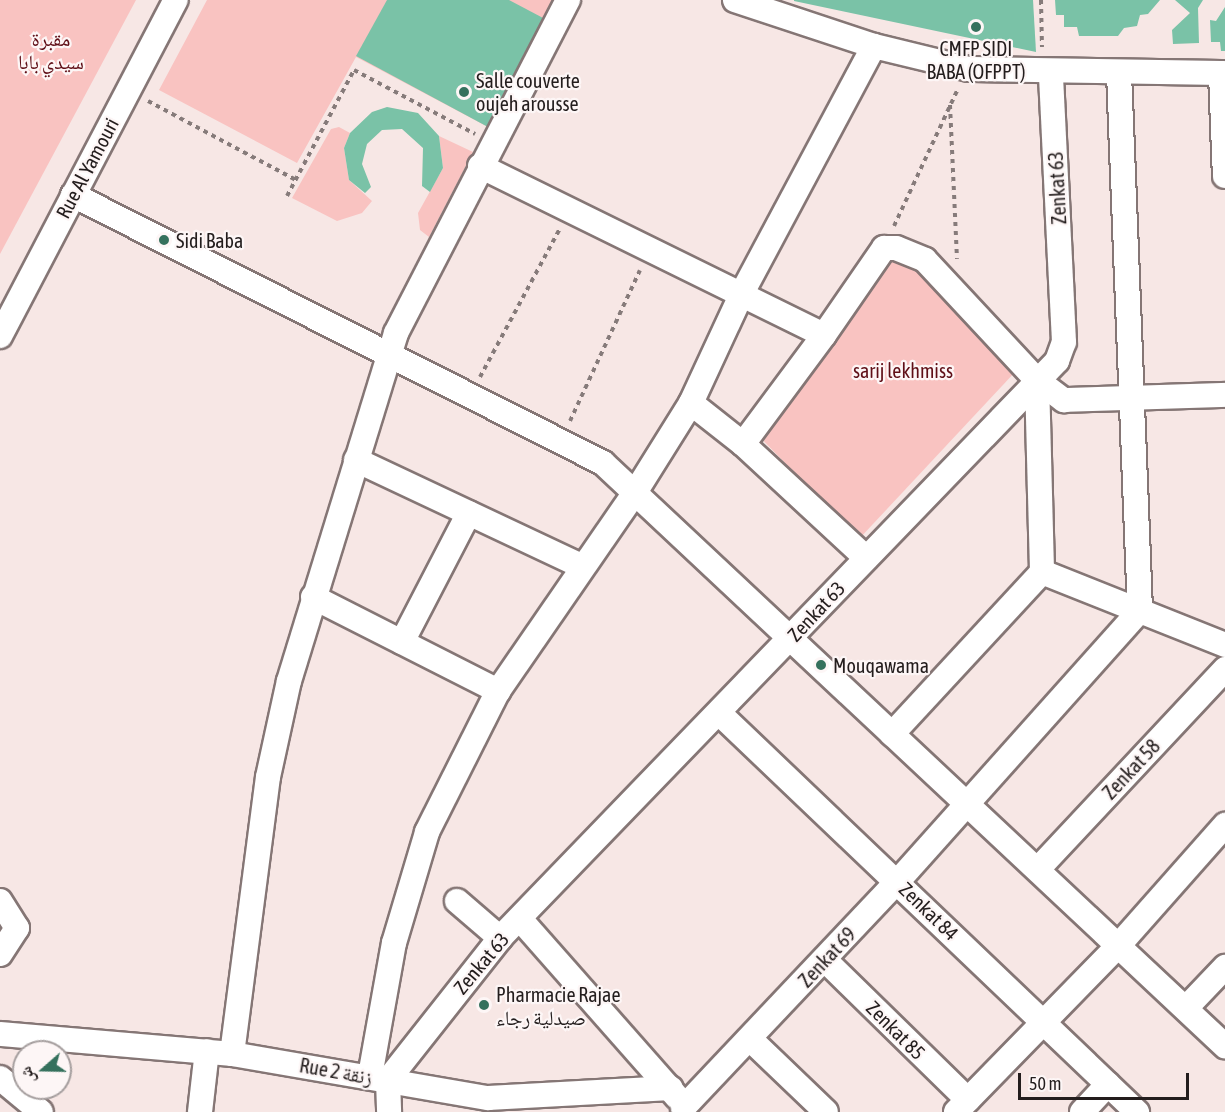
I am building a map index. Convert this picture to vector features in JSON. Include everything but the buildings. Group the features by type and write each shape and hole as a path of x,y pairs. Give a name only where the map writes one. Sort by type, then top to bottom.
{"street":[{"name":"Rue Al Yamouri","path":"0,336 176,0"},
{"path":"232,1054 268,777 313,597 388,358 396,333 480,166 568,0"},
{"path":"735,0 874,46 969,69 1047,74 1223,74 1225,176"},
{"path":"389,1112 379,1078 408,887 427,832 498,691 581,566 636,491 691,403 741,293 874,46"},
{"name":"Zenkat 63","path":"379,1078 500,938 1057,361 1064,342 1047,74"},
{"path":"1119,74 1140,610"},
{"path":"480,166 824,334"},
{"path":"73,195 388,358 603,463 792,636 892,734 1225,1046"},
{"path":"743,444 884,248 925,260 1037,380 1064,400 1225,395"},
{"path":"892,734 1042,572 1037,380"},
{"path":"691,403 743,444 866,558"},
{"path":"356,460 581,566"},
{"path":"402,642 469,513"},
{"path":"1042,572 1225,645"},
{"path":"313,597 498,691"},
{"name":"Zenkat 69","path":"680,1103 750,1039 825,960 967,805 1140,610"},
{"name":"Zenkat 58","path":"1038,870 1225,669"},
{"name":"Zenkat 84","path":"719,713 898,881 1137,1112"},
{"path":"962,1106 1119,946 1225,825"},
{"path":"0,901 17,928 0,954"},
{"path":"457,901 500,938"},
{"path":"520,919 680,1103"},
{"name":"Zenkat 85","path":"825,960 962,1106"},
{"path":"1186,1008 1225,967"},
{"name":"Rue 2 زنقة","path":"0,1034 232,1054 379,1078 489,1105 680,1103"},
{"path":"750,1039 826,1112"},
{"path":"200,1112 207,1051"},
{"path":"0,1078 41,1112"},
{"path":"1082,1112 1108,1084"}],"path":[{"path":"1041,0 1047,74"},
{"path":"884,248 950,103 969,69"},
{"path":"287,196 354,70 492,143"},
{"path":"128,90 296,180"},
{"path":"950,103 958,293"},
{"path":"468,398 570,209"},
{"path":"560,443 651,248"}],"green space":[{"name":"مقبرة سيدي بابا","path":"0,0 136,0 0,254"},
{"path":"207,0 555,0 488,127 356,57 297,163 159,90"},
{"path":"339,127 350,133 344,148 349,180 372,201 362,213 337,221 292,198 331,129"},
{"path":"439,136 473,152 429,237 420,230 418,213 443,168"},
{"name":"sarij lekhmiss","path":"874,253 911,264 969,316 1016,371 859,539 751,428"}],"place":[{"name":"CMFP SIDI BABA (OFPPT)","path":"976,27"},
{"name":"Salle couverte oujeh arousse","path":"464,92"},
{"name":"Sidi Baba","path":"164,240"},
{"name":"Mouqawama","path":"821,665"},
{"name":"Pharmacie Rajae صيدلية رجاء","path":"484,1005"}]}
